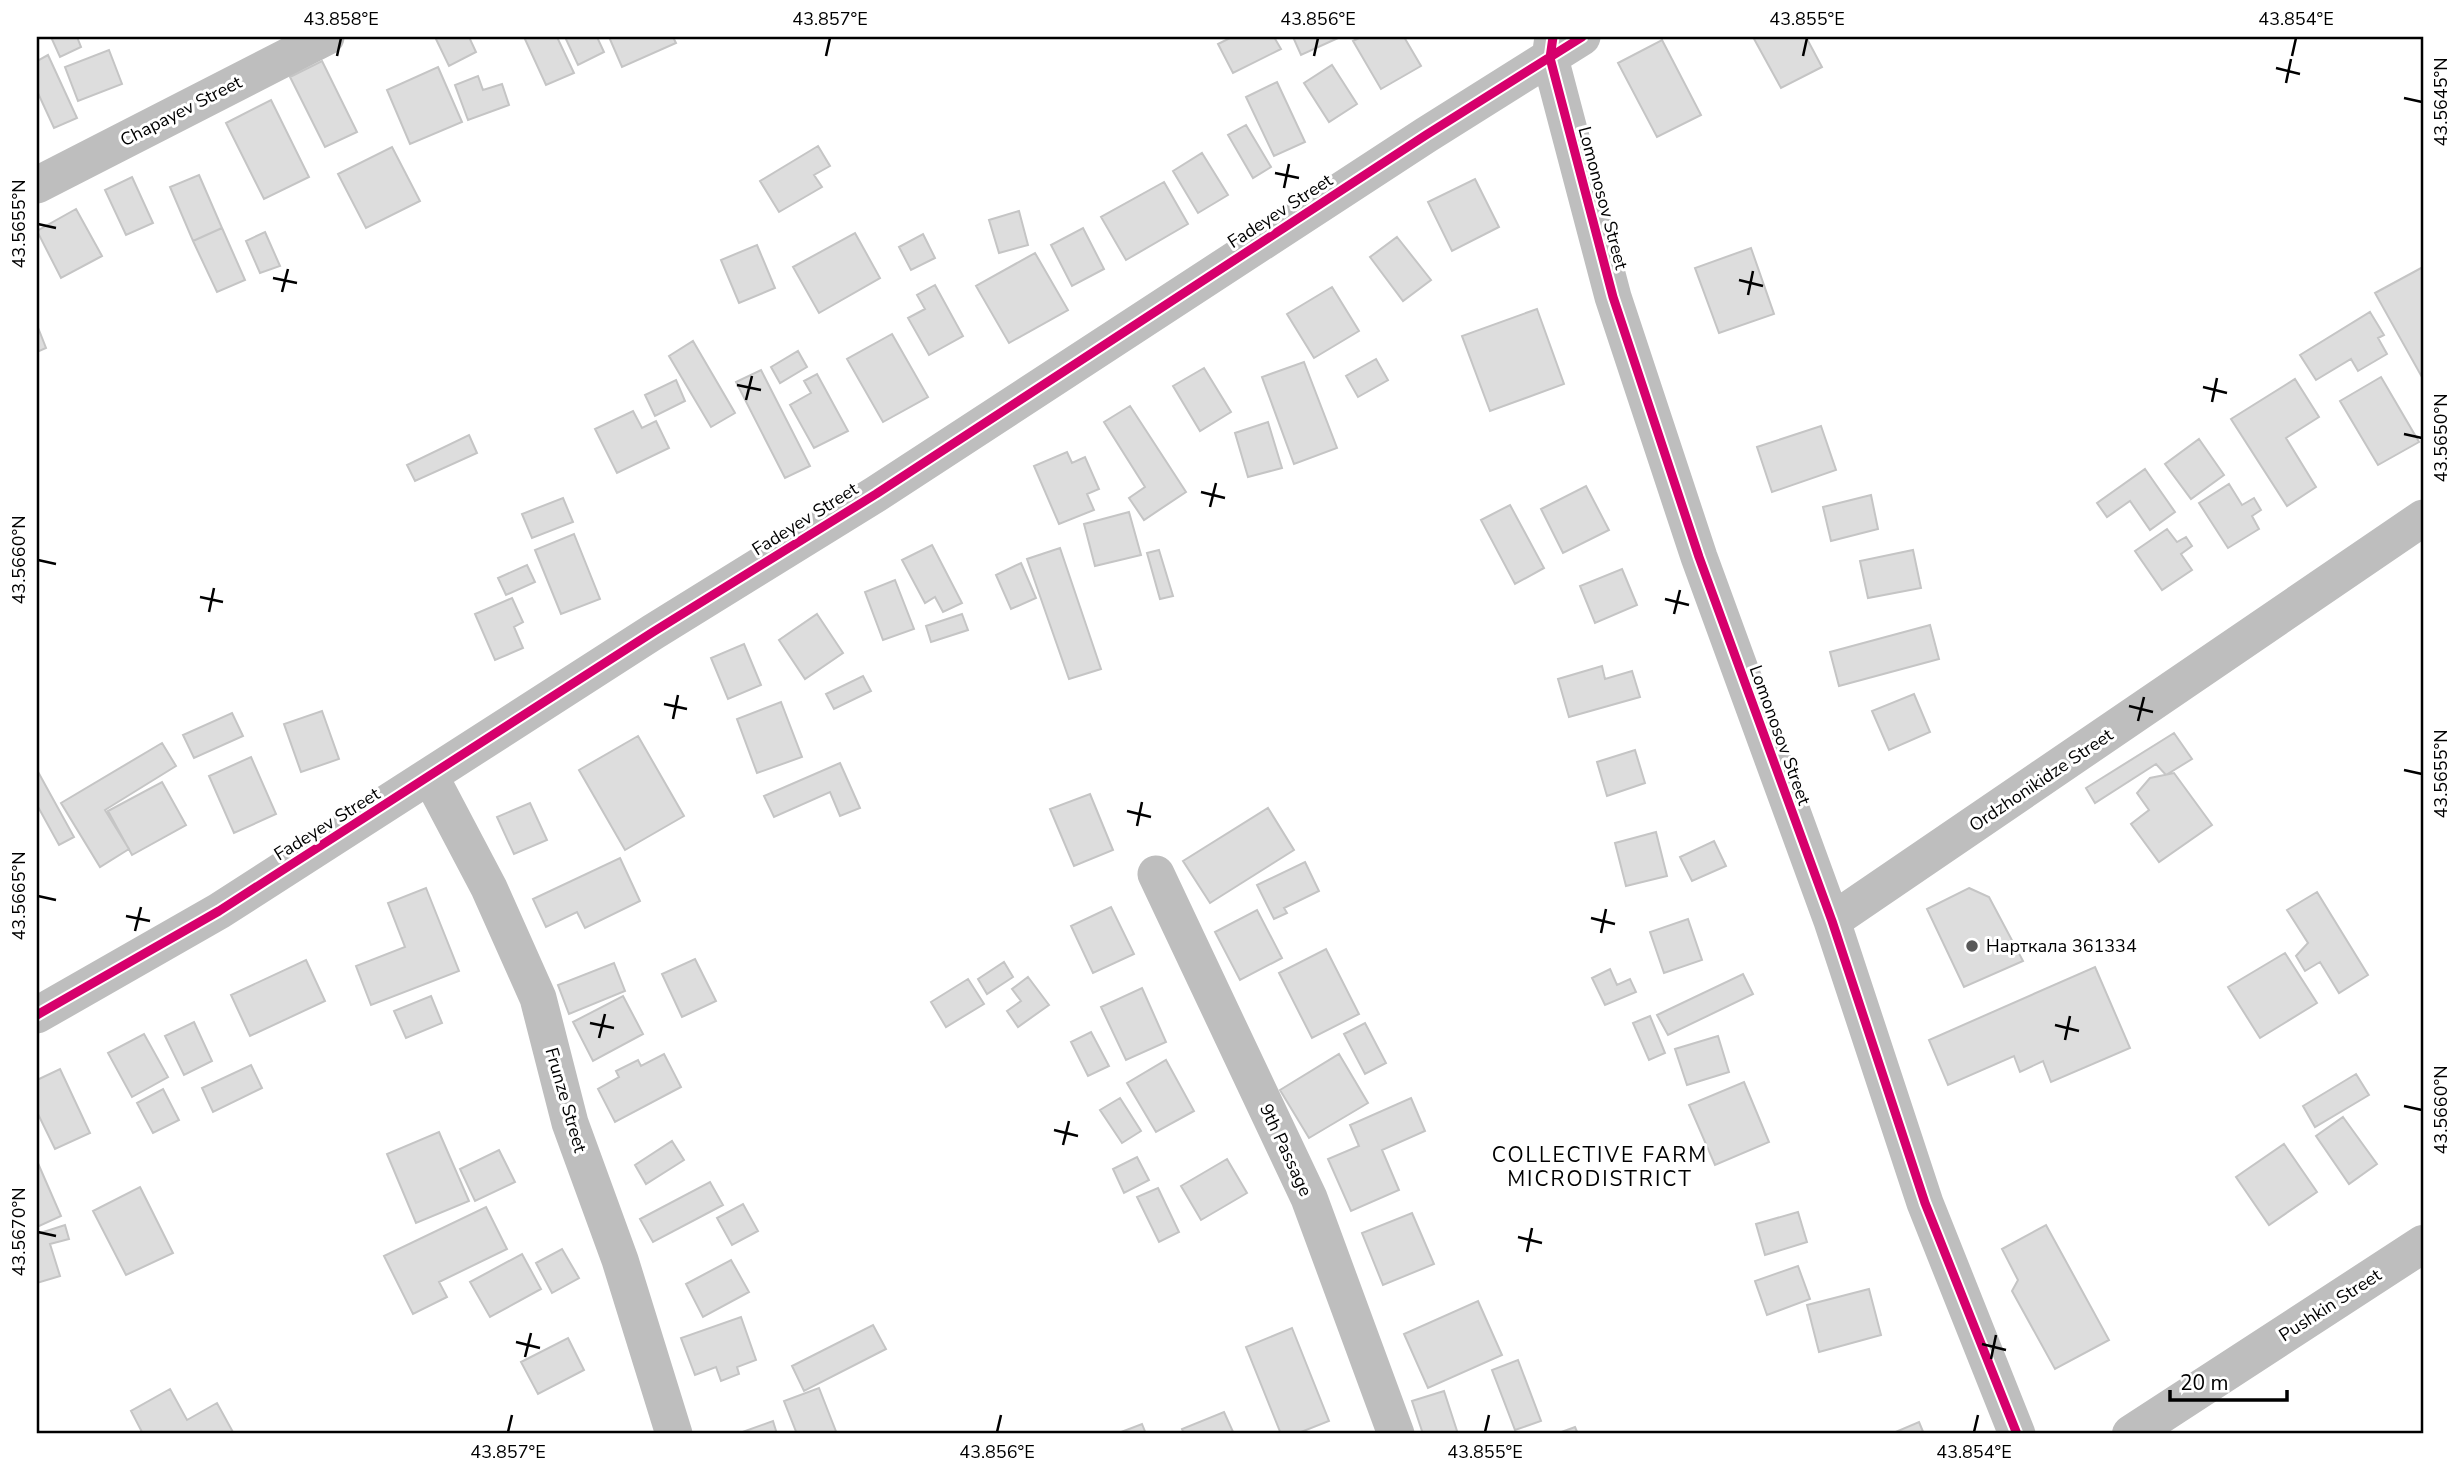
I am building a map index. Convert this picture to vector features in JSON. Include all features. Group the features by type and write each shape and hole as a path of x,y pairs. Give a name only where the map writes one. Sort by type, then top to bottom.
{"street":[{"name":"Chapayev Street","path":"37,185 326,37"},
{"name":"Fadeyev Street","path":"37,1016 219,911 876,494 1426,135 1552,48 1582,37"},
{"name":"Lomonosov Street","path":"1552,48 1622,323 1699,557 1832,921 1925,1203 2017,1434"},
{"name":"Ordzhonikidze Street","path":"1832,921 2194,677 2423,518"},
{"name":"Frunze Street","path":"430,776 489,888 538,998 569,1123 620,1261 674,1434"},
{"name":"9th Passage","path":"1156,874 1309,1198 1396,1434"},
{"name":"Pushkin Street","path":"2131,1434 2423,1244"}],"building":[{"path":"51,37 77,37 81,47 60,57"},
{"path":"435,37 469,37 476,52 449,66"},
{"path":"524,37 557,37 574,73 546,85"},
{"path":"565,37 597,37 604,52 578,65"},
{"path":"609,37 673,37 676,43 622,67"},
{"path":"1232,37 1274,37 1281,49 1233,73 1218,44"},
{"path":"1293,37 1338,37 1338,38 1301,55"},
{"path":"1361,37 1404,37 1421,66 1381,89 1353,41"},
{"path":"1753,37 1806,37 1822,67 1781,88"},
{"path":"1662,40 1701,115 1657,137 1618,63"},
{"path":"109,50 122,84 78,101 65,67"},
{"path":"48,55 77,118 54,128 37,91 37,61"},
{"path":"322,61 357,132 325,147 290,77"},
{"path":"1332,65 1357,104 1329,122 1304,83"},
{"path":"438,67 462,122 410,144 387,90"},
{"path":"478,76 483,90 502,84 509,105 468,120 455,85"},
{"path":"1277,82 1305,142 1274,156 1246,97"},
{"path":"271,100 309,177 264,199 226,123"},
{"path":"1246,125 1271,167 1253,178 1228,135"},
{"path":"818,146 830,166 814,175 822,187 779,212 760,181"},
{"path":"392,147 420,201 366,228 338,174"},
{"path":"1202,153 1228,195 1198,213 1173,171"},
{"path":"199,175 222,228 193,241 170,187"},
{"path":"132,177 153,223 126,235 105,190"},
{"path":"1475,179 1499,227 1452,251 1428,202"},
{"path":"1164,182 1188,224 1126,260 1101,217"},
{"path":"76,209 102,256 61,278 37,231"},
{"path":"1019,211 1028,245 999,253 989,220"},
{"path":"222,228 245,280 217,292 193,241"},
{"path":"1083,228 1104,269 1072,286 1051,245"},
{"path":"265,232 280,266 260,273 246,241"},
{"path":"855,233 880,278 819,313 793,267"},
{"path":"923,234 935,258 911,270 899,247"},
{"path":"1397,237 1431,280 1403,301 1370,257"},
{"path":"757,245 775,288 739,303 721,260"},
{"path":"1751,248 1774,314 1719,333 1695,268"},
{"path":"1035,253 1068,310 1009,343 976,286"},
{"path":"2423,267 2423,379 2375,293"},
{"path":"935,285 963,336 929,355 908,318 925,309 917,295"},
{"path":"1332,287 1359,331 1314,358 1287,314"},
{"path":"1537,309 1564,384 1490,411 1462,336"},
{"path":"2370,312 2384,335 2378,338 2387,354 2358,371 2351,359 2316,380 2300,355"},
{"path":"37,325 46,348 37,352"},
{"path":"892,334 928,397 883,422 847,359"},
{"path":"693,341 735,413 711,427 669,356"},
{"path":"798,351 807,367 780,383 771,367"},
{"path":"1376,359 1388,380 1358,397 1346,376"},
{"path":"1304,362 1337,448 1294,464 1262,377"},
{"path":"1204,368 1231,412 1200,431 1173,386"},
{"path":"761,370 810,466 785,478 736,382"},
{"path":"817,374 848,431 814,448 790,405 811,393 804,381"},
{"path":"2381,377 2419,442 2378,465 2340,401"},
{"path":"2295,379 2319,417 2286,438 2316,487 2287,506 2231,419"},
{"path":"676,380 685,401 655,416 645,395"},
{"path":"1130,406 1186,492 1144,520 1129,498 1145,487 1104,422"},
{"path":"633,411 642,428 656,421 669,448 617,473 595,429"},
{"path":"1268,422 1282,468 1248,477 1235,433"},
{"path":"1821,426 1836,470 1772,492 1757,447"},
{"path":"469,435 477,453 415,481 407,465"},
{"path":"2199,439 2224,475 2191,499 2165,464"},
{"path":"1067,452 1072,463 1085,457 1099,489 1087,494 1094,510 1059,524 1034,466"},
{"path":"2145,469 2175,512 2150,530 2130,501 2107,517 2097,503"},
{"path":"2229,484 2242,505 2254,498 2261,510 2252,516 2259,529 2228,548 2199,503"},
{"path":"1586,486 1609,530 1563,553 1541,509"},
{"path":"1871,495 1878,529 1831,541 1823,507"},
{"path":"563,498 573,522 532,538 522,514"},
{"path":"1510,505 1544,568 1515,584 1481,520"},
{"path":"1129,512 1141,555 1095,566 1084,524"},
{"path":"2167,529 2177,542 2186,537 2192,546 2181,554 2192,570 2162,590 2135,551"},
{"path":"574,534 600,599 561,614 535,550"},
{"path":"932,545 962,603 943,612 935,597 925,603 902,560"},
{"path":"1060,548 1101,669 1069,679 1027,559"},
{"path":"1159,550 1173,596 1160,599 1147,553"},
{"path":"1913,550 1921,588 1868,598 1860,561"},
{"path":"1021,563 1036,598 1011,609 996,575"},
{"path":"527,565 535,582 506,595 498,578"},
{"path":"1622,569 1637,605 1595,623 1580,586"},
{"path":"895,580 914,629 883,640 865,592"},
{"path":"512,598 523,622 514,627 523,648 495,660 475,614"},
{"path":"817,614 843,653 805,679 779,640"},
{"path":"962,614 968,630 931,642 926,626"},
{"path":"1930,625 1939,659 1839,686 1830,652"},
{"path":"744,644 761,685 728,699 711,658"},
{"path":"1602,666 1605,679 1632,671 1640,697 1569,717 1558,679"},
{"path":"863,676 871,691 834,709 826,694"},
{"path":"1914,694 1930,732 1889,750 1872,711"},
{"path":"781,702 802,757 757,773 737,719"},
{"path":"322,711 339,759 301,772 284,724"},
{"path":"232,713 243,736 194,758 183,735"},
{"path":"2174,733 2192,759 2166,775 2156,764 2095,803 2086,788"},
{"path":"638,736 684,816 625,850 579,770"},
{"path":"162,743 176,766 105,810 129,849 100,867 61,803"},
{"path":"1635,750 1645,783 1607,796 1597,762"},
{"path":"251,757 276,814 234,833 209,776"},
{"path":"840,763 860,808 840,816 830,792 774,817 764,796"},
{"path":"37,770 74,837 59,845 37,805"},
{"path":"2174,773 2212,825 2159,862 2131,824 2149,810 2137,793 2150,778"},
{"path":"162,782 186,825 132,855 108,811"},
{"path":"1090,794 1113,850 1074,866 1050,809"},
{"path":"530,803 547,840 514,854 497,817"},
{"path":"1268,808 1294,850 1210,903 1183,861"},
{"path":"1656,832 1667,876 1626,886 1615,843"},
{"path":"1714,841 1726,866 1692,881 1680,857"},
{"path":"620,858 640,901 585,928 577,912 546,927 533,899"},
{"path":"1305,862 1319,891 1284,908 1287,913 1274,919 1257,885"},
{"path":"426,888 459,971 371,1005 356,966 405,947 388,903"},
{"path":"1969,888 1989,897 2023,961 1964,987 1927,909"},
{"path":"2317,892 2368,975 2339,993 2320,962 2305,971 2296,956 2308,943 2287,910"},
{"path":"1111,907 1134,954 1093,973 1071,926"},
{"path":"1257,910 1282,958 1240,980 1215,932"},
{"path":"1688,919 1702,960 1664,973 1650,932"},
{"path":"1326,949 1359,1014 1312,1038 1279,973"},
{"path":"2285,953 2317,1003 2260,1038 2228,987"},
{"path":"695,959 716,1001 682,1017 662,974"},
{"path":"306,960 325,1001 250,1036 231,995"},
{"path":"1004,962 1013,977 987,994 978,979"},
{"path":"614,963 625,991 569,1014 558,985"},
{"path":"2095,967 2130,1048 2051,1082 2043,1061 2020,1072 2014,1056 1948,1085 1929,1040"},
{"path":"1610,969 1617,985 1630,979 1636,992 1605,1005 1592,978"},
{"path":"1743,974 1753,994 1668,1035 1657,1015"},
{"path":"1028,977 1049,1005 1018,1027 1007,1011 1021,1001 1012,989"},
{"path":"968,979 984,1004 946,1027 931,1002"},
{"path":"1142,988 1166,1042 1126,1060 1101,1007"},
{"path":"431,996 442,1023 406,1038 394,1011"},
{"path":"623,996 643,1034 593,1061 573,1022"},
{"path":"1650,1016 1665,1053 1649,1060 1633,1023"},
{"path":"194,1022 212,1061 184,1075 165,1036"},
{"path":"1365,1023 1386,1063 1365,1074 1344,1034"},
{"path":"1091,1032 1109,1066 1088,1076 1071,1042"},
{"path":"144,1034 168,1077 132,1097 108,1053"},
{"path":"1718,1036 1729,1072 1687,1085 1675,1049"},
{"path":"664,1054 681,1087 615,1122 598,1089 619,1077 616,1071 638,1060 641,1066"},
{"path":"1339,1054 1368,1103 1309,1138 1280,1090"},
{"path":"1166,1060 1194,1111 1156,1132 1127,1083"},
{"path":"251,1065 262,1088 213,1112 202,1088"},
{"path":"60,1069 90,1133 55,1149 37,1112 37,1080"},
{"path":"2356,1074 2369,1095 2315,1127 2303,1106"},
{"path":"1744,1082 1769,1142 1715,1165 1689,1105"},
{"path":"163,1089 179,1120 153,1133 137,1103"},
{"path":"1120,1098 1141,1131 1122,1143 1100,1110"},
{"path":"1411,1098 1425,1131 1382,1150 1399,1190 1351,1211 1328,1159 1359,1146 1350,1125"},
{"path":"2343,1117 2377,1164 2349,1184 2316,1136"},
{"path":"439,1132 469,1201 416,1223 387,1154"},
{"path":"672,1141 684,1160 646,1184 635,1165"},
{"path":"2284,1144 2317,1192 2269,1225 2236,1177"},
{"path":"499,1150 515,1182 475,1201 460,1169"},
{"path":"1137,1157 1149,1180 1124,1193 1113,1169"},
{"path":"1227,1159 1247,1193 1201,1220 1181,1186"},
{"path":"37,1161 61,1216 37,1227"},
{"path":"710,1182 723,1205 653,1242 640,1219"},
{"path":"140,1187 173,1253 126,1275 93,1211"},
{"path":"1158,1188 1179,1232 1159,1242 1137,1197"},
{"path":"743,1204 758,1231 732,1245 717,1218"},
{"path":"486,1207 507,1249 439,1282 447,1297 413,1314 384,1256"},
{"path":"1798,1212 1807,1242 1765,1255 1756,1224"},
{"path":"1412,1213 1434,1264 1383,1285 1362,1233"},
{"path":"65,1225 69,1239 50,1244 60,1276 37,1283 37,1234"},
{"path":"2046,1225 2109,1340 2055,1369 2012,1291 2018,1280 2002,1249"},
{"path":"562,1249 579,1278 552,1293 536,1263"},
{"path":"522,1254 541,1289 490,1317 470,1282"},
{"path":"731,1260 749,1292 703,1317 686,1284"},
{"path":"1798,1266 1810,1299 1767,1315 1755,1281"},
{"path":"1869,1289 1881,1335 1819,1352 1807,1305"},
{"path":"1478,1301 1502,1355 1428,1388 1404,1334"},
{"path":"741,1317 756,1360 737,1367 739,1374 721,1381 716,1367 695,1375 681,1338"},
{"path":"873,1325 886,1349 804,1391 792,1366"},
{"path":"1292,1328 1329,1421 1296,1434 1281,1434 1246,1347"},
{"path":"568,1338 584,1370 538,1394 521,1362"},
{"path":"1518,1360 1541,1421 1515,1430 1492,1370"},
{"path":"819,1388 837,1434 797,1434 784,1401"},
{"path":"170,1389 187,1420 217,1403 234,1434 143,1434 131,1411"},
{"path":"1444,1391 1458,1434 1423,1434 1412,1401"},
{"path":"1224,1412 1234,1434 1184,1434 1182,1429"},
{"path":"773,1421 777,1434 737,1434"},
{"path":"1919,1422 1924,1434 1891,1434"},
{"path":"1142,1424 1146,1434 1116,1434"},
{"path":"1575,1427 1578,1434 1556,1434"}],"cycle path":[{"path":"1553,37 1550,58 1613,297 1699,557 1832,921 1925,1203 2017,1434"},
{"path":"37,1015 219,911 653,632 876,494 1426,135 1582,37"}],"place":[{"name":"Нарткала 361334","path":"1972,946"}],"district":[{"name":"COLLECTIVE FARM MICRODISTRICT","path":"1600,1167"}]}
